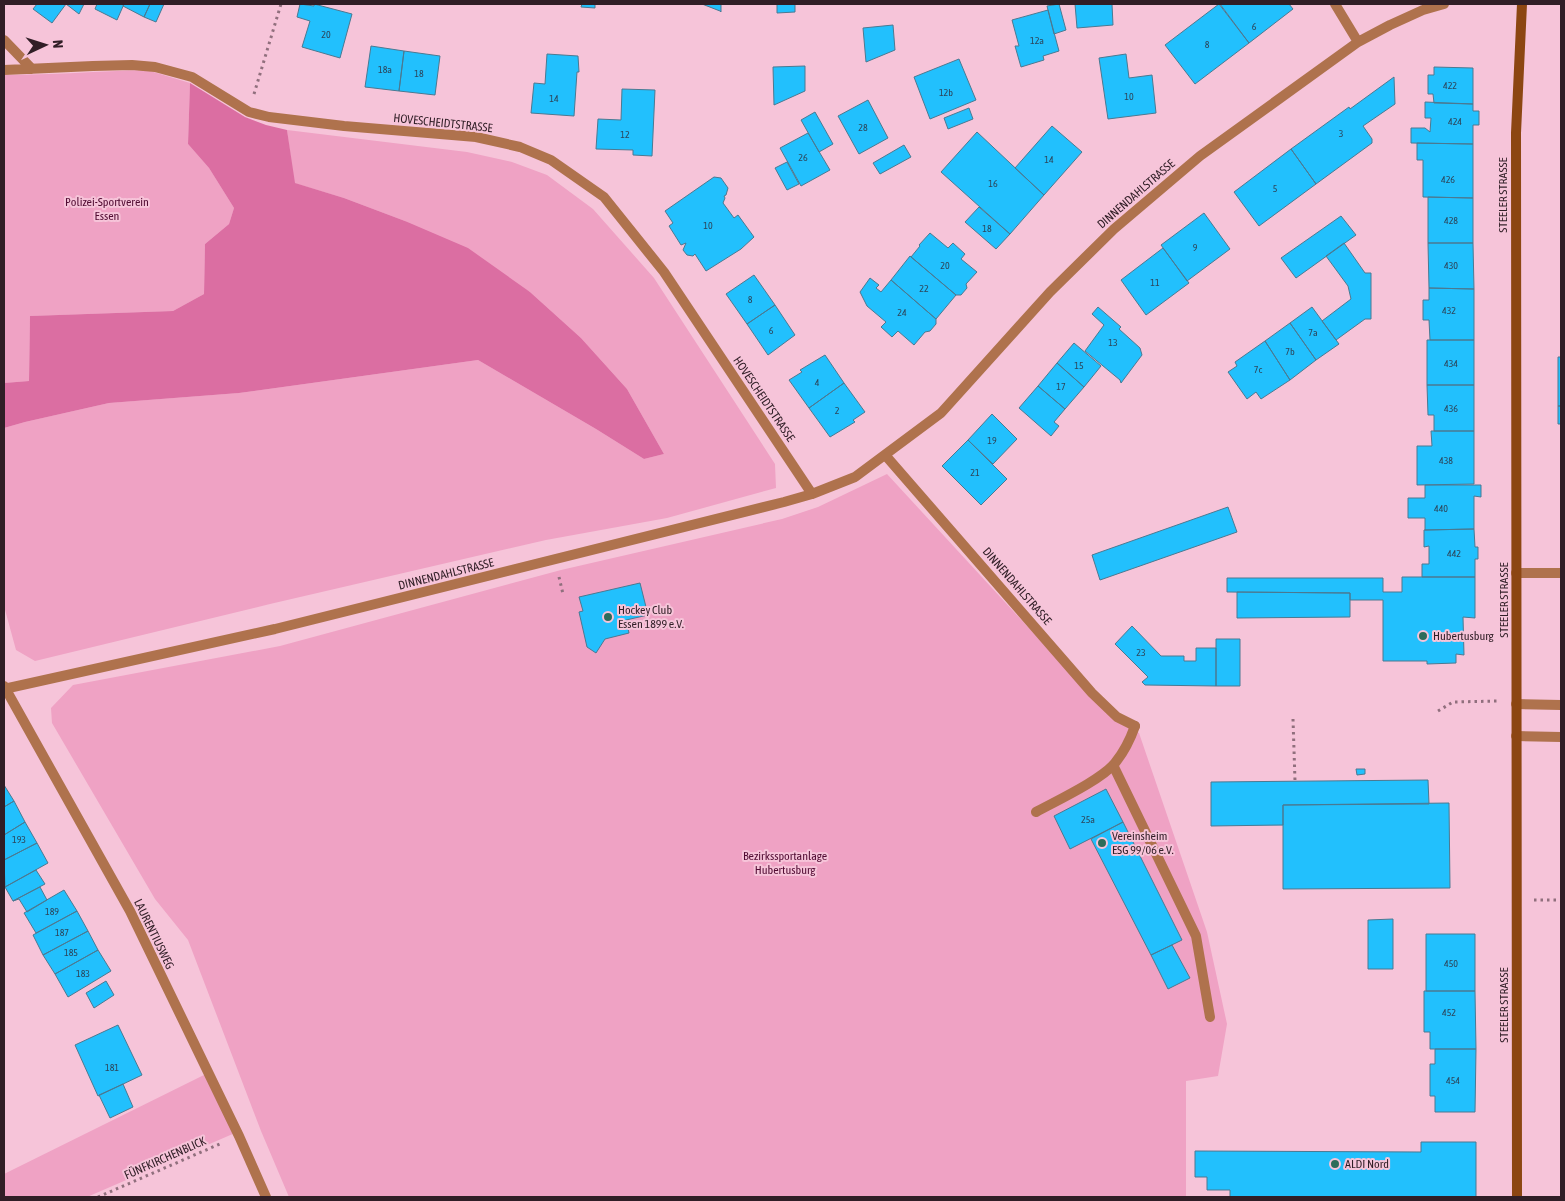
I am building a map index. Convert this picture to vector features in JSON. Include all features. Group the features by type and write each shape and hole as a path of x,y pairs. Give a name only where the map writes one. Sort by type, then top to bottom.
{"main road":[{"name":"STEELER STRASSE","path":"1517,1197 1516,133 1522,4"}],"street":[{"path":"1335,4 1358,42"},
{"name":"DINNENDAHLSTRASSE","path":"4,688 275,629 812,494 855,477 941,414 1050,292 1126,218 1200,156 1358,42 1390,24 1423,10 1444,4"},
{"path":"4,40 32,69"},
{"name":"HOVESCHEIDTSTRASSE","path":"4,70 112,65 155,67 192,77 249,112 269,118 476,137 520,147 551,160 604,197 664,272 812,494"},
{"name":"DINNENDAHLSTRASSE","path":"886,456 1092,693 1117,717 1135,726 1127,745 1113,765"},
{"path":"1516,574 1561,573"},
{"name":"LAURENTIUSWEG","path":"4,688 130,911 239,1136 266,1197"},
{"path":"1516,702 1561,705"},
{"path":"1516,736 1561,737"},
{"path":"1036,812 1100,776 1113,765 1196,936 1210,1017"}],"path":[{"path":"249,112 281,4"},
{"path":"559,577 563,594"},
{"path":"1438,712 1453,702 1516,702"},
{"path":"1292,719 1295,781"},
{"path":"1516,899 1561,900"},
{"name":"FÜNFKIRCHENBLICK","path":"98,1197 239,1136"}],"green space":[{"name":"Polizei-Sportverein Essen","path":"147,70 190,83 188,144 209,168 234,208 229,224 205,244 204,294 173,311 30,316 29,381 4,383 4,75"},
{"path":"287,130 467,152 512,162 547,175 593,209 654,278 775,464 776,488 667,518 546,540 35,661 16,650 4,606 4,428 109,403 239,393 478,360 644,459 664,454 627,389 581,338 530,292 405,221 344,198 294,183"},
{"name":"Bezirkssportanlage Hubertusburg","path":"887,474 1061,663 1116,719 1139,733 1207,932 1227,1024 1218,1076 1186,1081 1186,1197 289,1197 261,1131 188,940 155,899 52,723 51,708 73,685 280,646 561,570 782,519 818,507"},
{"path":"208,1073 235,1133 87,1197 4,1197 4,1174"}],"shaded area":[{"path":"190,83 245,117 287,130 295,183 344,198 468,248 530,292 581,338 627,389 664,454 644,459 478,360 239,393 109,403 4,428 4,383 29,381 30,316 173,311 204,294 205,244 229,224 234,208 209,168 188,144"}],"building":[{"path":"37,4 66,4 52,23 33,9"},
{"path":"66,4 84,4 79,14"},
{"path":"97,4 124,4 117,20 95,9"},
{"path":"124,4 150,4 144,17 123,6"},
{"path":"150,4 164,4 156,22 144,17"},
{"path":"300,4 314,6 314,4 352,14 340,58 302,47 310,21 297,17"},
{"path":"582,4 595,4 595,8 581,7"},
{"path":"702,4 721,4 721,12 720,11"},
{"path":"777,4 795,4 795,12 777,13"},
{"path":"1059,4 1066,30 1054,34 1047,6"},
{"path":"1075,4 1112,4 1113,25 1077,28"},
{"path":"1219,4 1249,43 1195,84 1165,45"},
{"path":"1220,4 1289,4 1293,9 1249,43"},
{"path":"1048,10 1059,51 1043,56 1044,60 1021,67 1015,46 1019,46 1012,20"},
{"path":"893,25 895,50 866,62 863,28"},
{"path":"371,46 404,51 399,91 365,87"},
{"path":"404,51 440,56 435,95 399,91"},
{"path":"547,54 578,56 579,72 577,72 574,116 531,113 534,83 545,84"},
{"path":"1126,54 1129,78 1152,75 1156,113 1108,119 1099,58"},
{"path":"959,59 976,100 930,119 914,77"},
{"path":"805,66 805,91 774,105 773,67"},
{"path":"1434,67 1473,68 1473,104 1434,103 1433,94 1428,94 1428,75 1434,75"},
{"path":"1394,77 1395,104 1363,126 1372,139 1372,143 1316,184 1291,149"},
{"path":"622,89 655,90 652,156 633,155 633,150 596,149 598,119 621,120"},
{"path":"868,100 888,138 859,154 838,116"},
{"path":"1425,102 1473,104 1473,111 1479,111 1479,125 1473,125 1473,144 1411,143 1411,128 1425,128 1430,132 1431,118 1425,118"},
{"path":"969,108 973,119 948,129 944,118"},
{"path":"815,112 833,144 819,152 801,120"},
{"path":"1052,126 1082,152 1044,195 1015,168"},
{"path":"977,132 1044,195 1010,234 941,172"},
{"path":"808,133 830,170 801,186 780,148"},
{"path":"1417,143 1473,144 1473,198 1423,197 1423,160 1417,160"},
{"path":"904,145 911,157 880,174 873,163"},
{"path":"1291,149 1316,184 1259,226 1234,192"},
{"path":"787,162 799,184 787,190 775,168"},
{"path":"714,177 721,178 728,188 723,203 734,218 738,215 754,237 741,249 706,271 695,254 693,256 687,255 683,250 686,243 681,245 669,226 673,223 665,211"},
{"path":"1428,197 1473,198 1473,243 1428,243"},
{"path":"979,207 1010,234 996,249 965,222"},
{"path":"1204,213 1230,249 1187,281 1161,245"},
{"path":"1341,216 1356,235 1296,278 1281,258"},
{"path":"930,233 948,248 953,243 965,254 961,259 977,272 966,284 967,288 961,295 956,295 911,257"},
{"path":"1344,243 1365,273 1371,273 1371,319 1365,319 1336,340 1322,321 1351,299 1348,286 1326,256"},
{"path":"1428,243 1473,243 1474,289 1429,288"},
{"path":"1163,248 1189,283 1146,315 1121,280"},
{"path":"910,256 956,295 936,319 891,280"},
{"path":"754,275 775,305 747,324 726,294"},
{"path":"870,278 879,285 876,288 881,292 891,280 936,319 936,324 930,331 925,332 914,345 898,331 892,337 881,327 886,322 867,306 860,292"},
{"path":"1429,288 1474,289 1474,340 1430,340 1429,320 1423,320 1423,300 1429,300"},
{"path":"775,305 795,335 768,355 747,324"},
{"path":"1098,307 1121,327 1119,329 1140,348 1142,355 1121,383 1120,380 1085,351 1104,325 1092,314"},
{"path":"1312,307 1339,344 1316,360 1290,323"},
{"path":"1290,323 1316,360 1290,380 1265,341"},
{"path":"1427,340 1474,340 1474,385 1427,385"},
{"path":"1265,341 1290,380 1261,399 1256,392 1247,399 1228,372 1237,366 1235,362"},
{"path":"1074,343 1101,366 1084,387 1057,363"},
{"path":"825,355 844,383 809,408 789,380 802,372 800,370"},
{"path":"1558,357 1561,357 1561,406 1558,406"},
{"path":"1057,363 1084,387 1065,409 1038,386"},
{"path":"844,383 865,412 853,420 855,422 830,437 809,408"},
{"path":"1427,385 1474,385 1474,431 1434,431 1434,415 1428,415"},
{"path":"1038,386 1065,409 1054,422 1059,426 1051,436 1019,408"},
{"path":"1558,406 1561,406 1561,424 1558,424"},
{"path":"992,414 1017,439 993,464 968,440"},
{"path":"1431,431 1474,431 1474,484 1417,485 1417,446 1432,446"},
{"path":"968,440 1007,479 981,505 942,466"},
{"path":"1425,485 1481,485 1481,497 1474,496 1474,529 1425,530 1425,518 1408,518 1408,498 1425,498"},
{"path":"1228,507 1237,532 1100,580 1092,555"},
{"path":"1474,529 1475,547 1478,547 1478,559 1475,559 1475,577 1422,577 1422,564 1429,564 1429,546 1424,547 1424,530"},
{"name":"Hubertusburg","path":"1402,577 1475,577 1475,618 1463,617 1464,655 1456,654 1456,663 1427,664 1427,661 1383,661 1383,600 1350,600 1350,593 1227,592 1227,578 1383,578 1383,592 1402,592"},
{"name":"Hockey Club Essen 1899 e.V.","path":"640,583 648,615 626,620 629,633 605,639 596,653 587,647 579,612 583,611 579,597"},
{"path":"1237,592 1350,593 1350,617 1237,618"},
{"path":"1132,626 1161,656 1184,656 1184,661 1196,661 1196,648 1216,648 1216,686 1145,685 1142,682 1148,677 1115,644"},
{"path":"1216,639 1240,639 1240,686 1216,686"},
{"path":"1356,769 1365,769 1365,774 1357,775"},
{"path":"1428,780 1429,804 1283,805 1283,825 1211,826 1211,782"},
{"path":"4,785 14,801 4,807"},
{"path":"1106,789 1123,822 1070,849 1054,816"},
{"path":"14,801 25,822 4,835 4,807"},
{"path":"1449,803 1450,888 1283,889 1283,805"},
{"path":"25,822 37,843 4,860 4,835"},
{"path":"1123,822 1182,940 1151,955 1091,839"},
{"path":"37,843 48,863 5,887 4,860"},
{"path":"36,870 45,884 13,901 5,887"},
{"path":"40,887 47,900 27,912 19,899 13,901"},
{"path":"64,890 77,911 36,933 24,913"},
{"path":"77,911 88,931 43,955 33,935"},
{"path":"1393,919 1393,969 1368,969 1368,920"},
{"path":"88,931 98,950 55,974 43,955"},
{"path":"1426,934 1475,934 1475,991 1426,991"},
{"path":"1172,945 1190,978 1168,989 1151,955"},
{"path":"98,950 111,971 68,997 55,974"},
{"path":"106,981 114,995 94,1008 86,993"},
{"path":"1424,991 1475,991 1476,1049 1430,1049 1430,1032 1424,1032"},
{"path":"118,1025 142,1075 98,1096 75,1045"},
{"path":"1435,1049 1476,1049 1475,1112 1435,1112 1435,1096 1430,1096 1430,1064 1435,1064"},
{"path":"123,1084 133,1107 110,1118 99,1095"},
{"name":"ALDI Nord","path":"1421,1142 1476,1142 1476,1197 1230,1197 1230,1190 1207,1190 1207,1177 1195,1177 1195,1151 1421,1152"}],"place":[{"name":"Hockey Club Essen 1899 e.V.","path":"608,617"},
{"name":"Hubertusburg","path":"1423,636"},
{"name":"Vereinsheim ESG 99/06 e.V.","path":"1102,843"},
{"name":"ALDI Nord","path":"1335,1164"}]}
